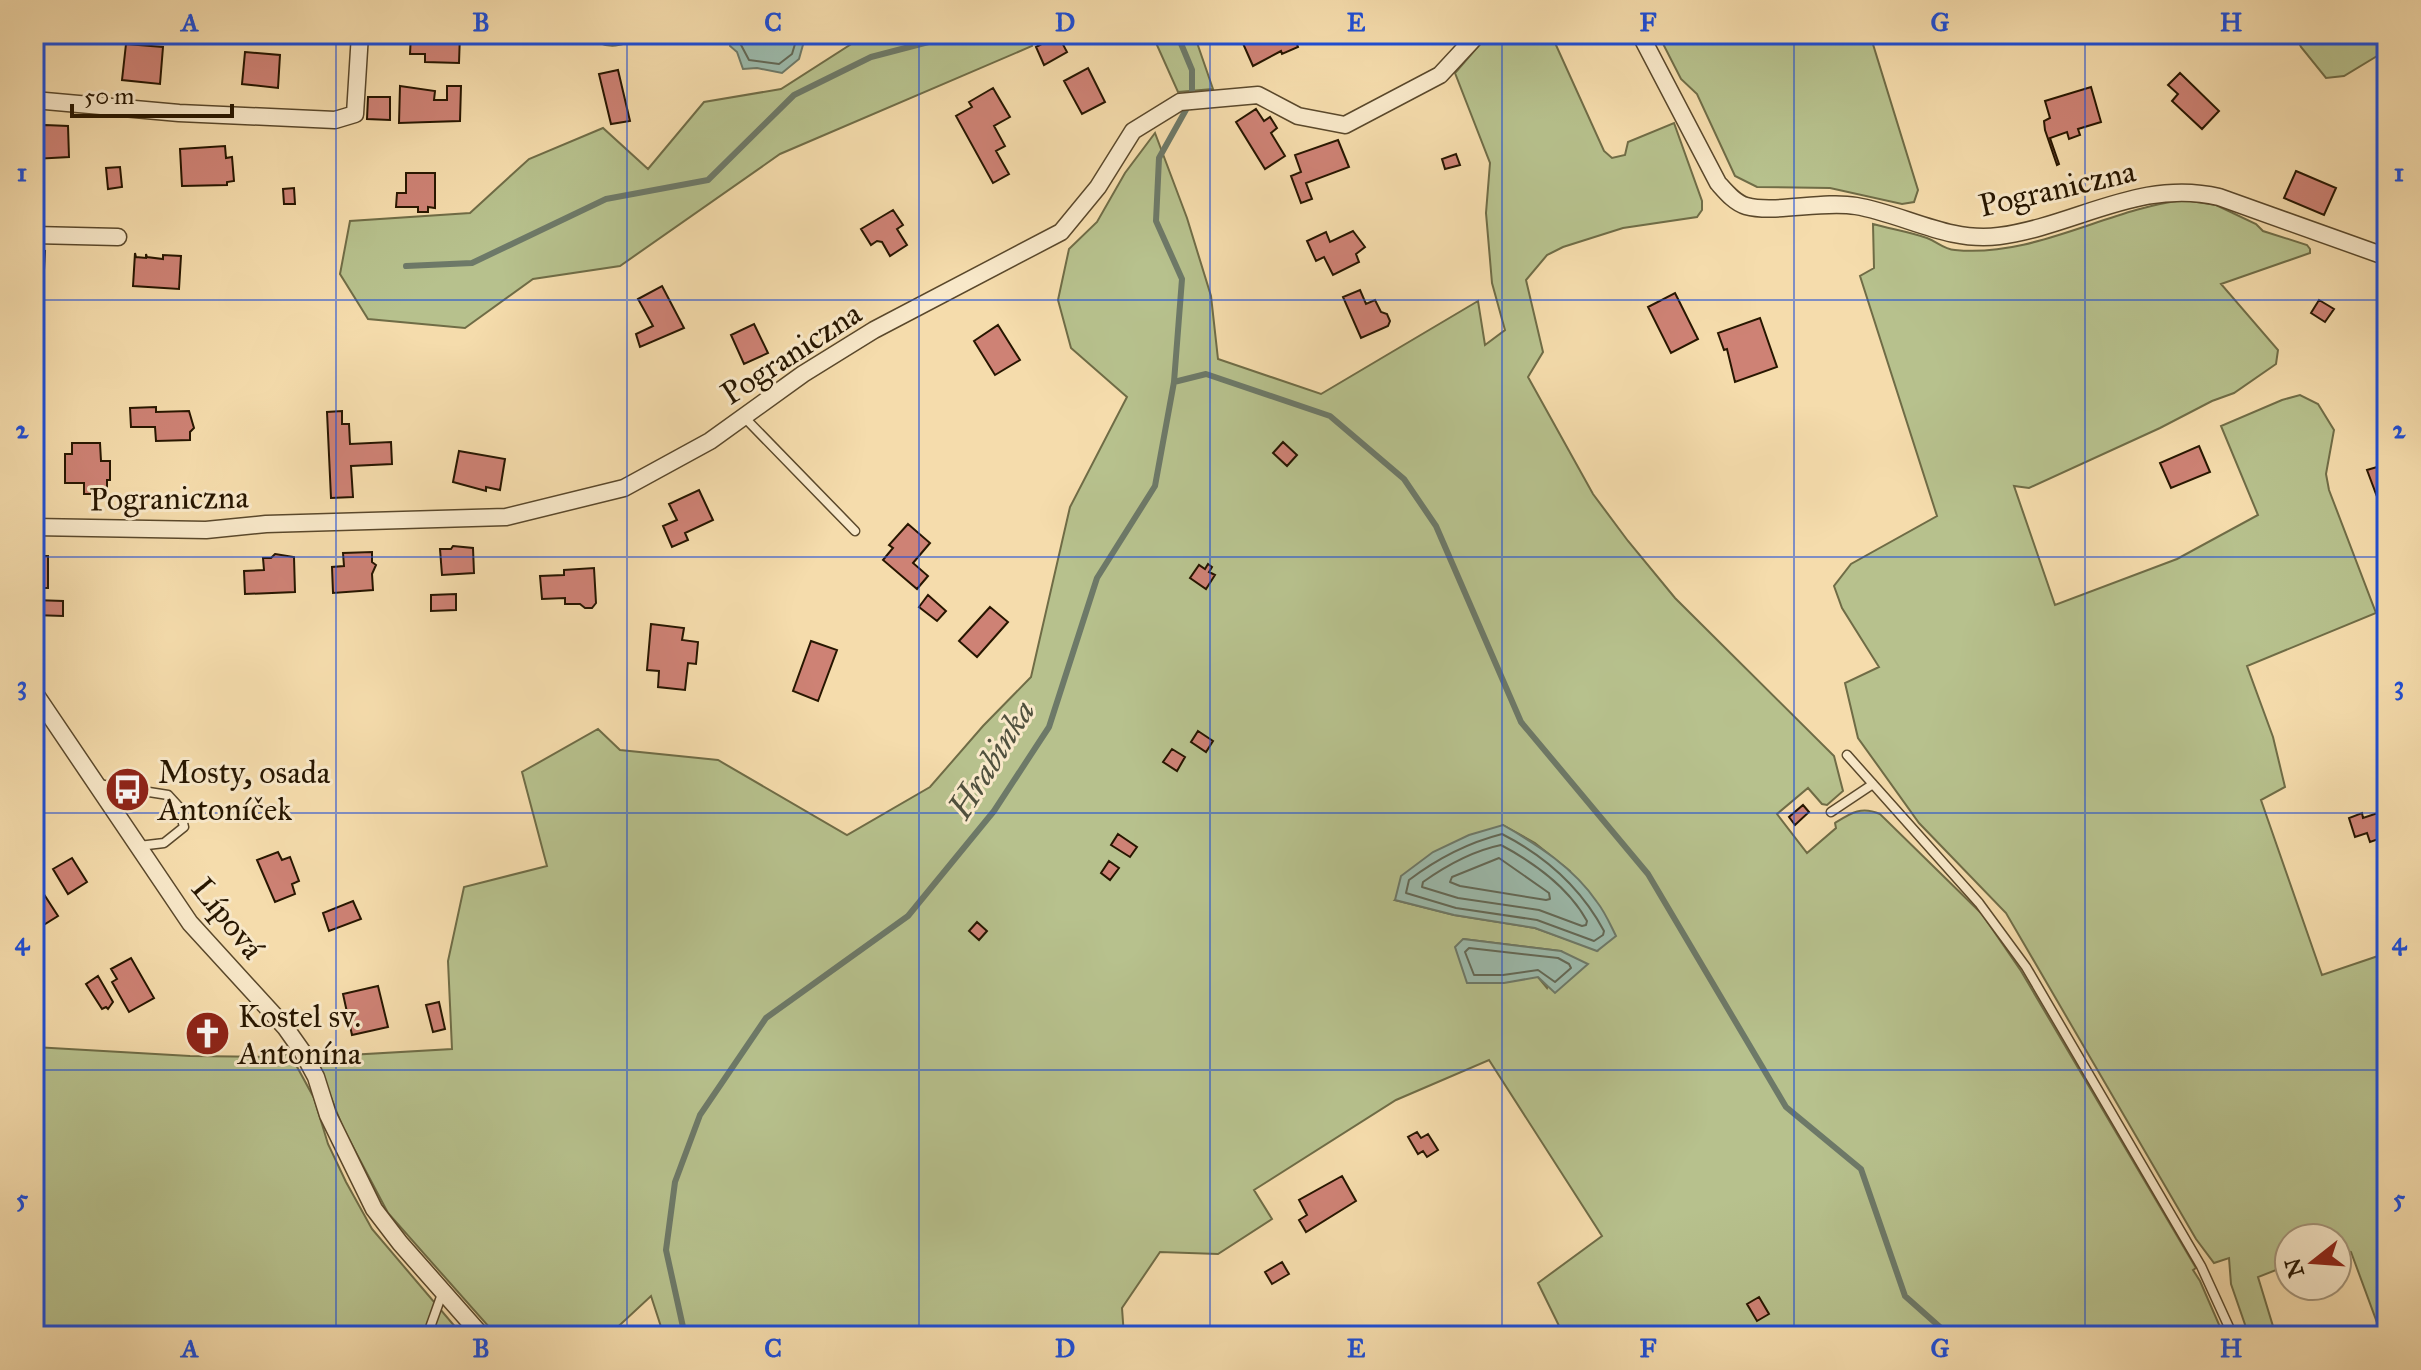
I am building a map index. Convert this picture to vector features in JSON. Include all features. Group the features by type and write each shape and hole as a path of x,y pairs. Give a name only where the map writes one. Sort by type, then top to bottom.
{"street":[{"path":"34,100 179,113 335,120 355,114 360,34"},
{"name":"Pograniczna","path":"34,527 206,530 266,524 506,517 624,488 710,441 803,374 874,330 1061,232 1098,187 1133,131 1163,111 1180,102 1258,95 1298,116 1345,125 1440,75 1478,34"},
{"name":"Pograniczna","path":"1640,34 1718,183 1745,206 1854,205 1976,238 2033,229 2143,195 2195,191 2387,257"},
{"path":"34,235 118,237"},
{"name":"Lípová","path":"34,692 190,923 285,1027 302,1051 316,1077 328,1115 374,1209 482,1336"}],"lane":[{"path":"743,416 855,531"},
{"path":"1847,755 1979,903 2026,967 2201,1266 2233,1336"},
{"path":"98,784 168,795 179,807 184,827 164,843 139,846"},
{"path":"1831,812 1873,784"},
{"path":"427,1336 443,1290"}],"green space":[{"path":"588,34 651,34 610,46"},
{"path":"867,34 1030,34 1032,46 780,154 620,266 533,279 465,328 368,319 340,274 350,221 470,213 529,159 603,128 648,169 704,102 781,89"},
{"path":"1152,34 1194,34 1213,89 1178,92"},
{"path":"1502,34 1551,34 1604,151 1612,158 1625,155 1628,142 1674,123 1702,201 1702,210 1697,217 1623,228 1563,247 1547,255 1526,280 1543,352 1528,377 1593,494 1675,598 1834,756 1843,791 1827,805 1822,804 1808,788 1777,814 1807,853 1836,828 1835,823 1846,816 1862,811 1880,814 1982,914 2021,971 2196,1268 2193,1270 2224,1336 1899,1336 1897,1328 1884,1336 1564,1336 1538,1283 1602,1236 1489,1060 1396,1100 1254,1190 1272,1219 1218,1254 1160,1252 1122,1308 1124,1336 664,1336 651,1296 608,1336 497,1336 388,1213 343,1128 315,1057 452,1049 448,961 464,887 547,866 522,772 598,729 620,750 718,760 847,835 930,787 1031,677 1070,507 1127,397 1071,348 1058,300 1069,249 1097,222 1125,173 1155,133 1187,218 1211,296 1218,359 1321,394 1478,301 1485,345 1505,330 1492,283 1486,213 1490,163 1455,73 1481,43","holes":["1503,825 1535,843 1570,871 1597,950 1535,928 1454,915 1395,900","1463,939 1561,951 1547,988 1538,977"]},
{"path":"1658,34 1880,34 1872,41 1918,190 1914,202 1902,204 1830,188 1757,187 1735,176 1697,94 1681,79"},
{"path":"2295,34 2387,34 2387,50 2344,76 2326,78 2301,47"},
{"path":"2184,200 2216,205 2256,224 2263,231 2307,245 2310,253 2221,284 2278,350 2276,364 2234,393 2160,428 2029,488 2014,486 2055,605 2177,559 2258,515 2221,426 2300,395 2318,404 2334,430 2326,474 2329,490 2376,613 2247,666 2273,737 2285,787 2261,800 2322,975 2387,953 2387,1336 2382,1336 2353,1257 2353,1222 2273,1222 2273,1271 2258,1277 2276,1336 2249,1336 2231,1284 2229,1258 2214,1263 2196,1239 2006,913 1919,823 1858,738 1845,683 1879,667 1842,608 1834,586 1851,564 1937,516 1860,276 1874,268 1873,224 1921,236 1951,249 1984,251 2042,240 2155,205"},
{"path":"34,1047 190,1056 278,1057 290,1054 314,1098 328,1144 372,1229 463,1336 34,1336"}],"water":[{"path":"733,34 806,34 799,59 782,73 757,68 743,69 737,52 730,46"},
{"path":"1503,825 1542,849 1578,878 1600,906 1616,936 1597,951 1535,928 1454,915 1395,900 1401,876 1433,852 1469,835"},
{"path":"1463,939 1561,951 1588,964 1555,993 1538,977 1504,983 1467,983 1455,947"}],"building":[{"path":"411,34 460,34 459,63 425,62 425,54 410,54"},
{"path":"1253,34 1293,34 1298,47 1282,54 1281,51 1253,66 1241,39"},
{"path":"1058,35 1067,52 1044,65 1036,47"},
{"path":"126,44 163,47 160,84 122,80"},
{"path":"245,52 280,55 278,88 242,84"},
{"path":"1088,68 1105,102 1082,114 1064,81"},
{"path":"618,70 630,121 611,124 599,74"},
{"path":"2180,73 2219,111 2202,129 2172,101 2178,94 2168,85"},
{"path":"400,86 435,91 434,100 447,100 447,86 461,86 460,121 399,123"},
{"path":"2091,87 2101,122 2078,129 2080,135 2069,139 2067,132 2050,138 2057,165 2045,130 2044,121 2050,118 2045,101"},
{"path":"993,88 1010,117 994,126 1005,146 996,151 1009,174 993,183 956,116 972,107 969,102"},
{"path":"368,97 390,97 390,120 367,119"},
{"path":"1256,109 1264,121 1270,117 1277,128 1271,133 1285,156 1265,169 1236,122"},
{"path":"68,126 69,157 34,159 34,128"},
{"path":"1338,140 1349,167 1306,183 1312,199 1301,203 1291,176 1301,172 1295,155"},
{"path":"225,146 226,158 232,157 234,181 227,182 227,185 182,186 180,149"},
{"path":"1456,154 1460,165 1445,169 1442,159"},
{"path":"120,167 122,187 108,189 106,168"},
{"path":"2296,171 2336,188 2324,215 2284,198"},
{"path":"406,173 435,173 435,208 428,207 428,212 418,212 418,207 396,207 397,193 406,193"},
{"path":"294,188 295,204 284,204 283,189"},
{"path":"893,210 903,225 897,229 907,245 890,256 882,242 871,245 861,229"},
{"path":"1353,231 1365,247 1356,254 1359,262 1333,275 1324,257 1316,261 1307,241 1326,232 1330,242"},
{"path":"34,250 45,251 43,289 34,289"},
{"path":"135,253 136,257 146,258 146,254 147,257 163,259 163,255 181,256 179,289 133,286"},
{"path":"662,286 684,328 640,347 636,334 653,326 638,299"},
{"path":"1360,290 1366,304 1375,300 1390,321 1388,326 1361,338 1343,297"},
{"path":"1675,293 1698,339 1671,353 1648,307"},
{"path":"2319,300 2334,309 2325,322 2311,313"},
{"path":"1760,318 1777,367 1735,382 1727,349 1724,350 1718,333"},
{"path":"754,324 768,353 744,364 731,335"},
{"path":"998,325 1020,360 995,375 974,341"},
{"path":"34,339 42,339 42,361 34,360"},
{"path":"156,407 156,412 189,411 194,428 190,432 190,440 156,441 155,427 131,427 130,408"},
{"path":"342,411 342,424 349,424 350,444 391,442 392,464 351,466 353,497 331,498 327,412"},
{"path":"1283,442 1297,455 1287,466 1273,453"},
{"path":"72,443 100,443 101,461 110,461 107,494 84,494 84,483 65,483 65,454 72,454"},
{"path":"2199,446 2210,472 2171,488 2160,463"},
{"path":"459,451 505,459 500,490 486,487 486,491 453,482"},
{"path":"2387,464 2387,508 2382,510 2367,470"},
{"path":"699,490 713,520 685,533 688,540 672,547 663,526 677,520 669,504"},
{"path":"908,524 930,543 913,563 928,576 917,589 883,560 893,548 889,545"},
{"path":"453,546 473,548 474,573 442,575 440,549 451,549"},
{"path":"372,552 372,562 376,565 372,574 373,590 333,593 332,567 344,566 343,553"},
{"path":"275,554 294,557 295,592 245,594 244,571 264,570 263,558 271,558"},
{"path":"34,556 48,556 48,588 34,588"},
{"path":"1208,564 1212,567 1209,572 1215,575 1206,589 1190,578 1199,565 1205,569"},
{"path":"594,568 596,603 592,608 565,604 565,598 542,599 540,576 564,575 564,570"},
{"path":"456,594 456,610 431,611 431,595"},
{"path":"928,595 946,611 937,621 919,607"},
{"path":"34,600 63,601 63,616 34,615"},
{"path":"990,607 1008,622 977,657 959,641"},
{"path":"651,624 684,628 682,640 698,642 696,664 688,663 685,690 658,687 659,671 647,670"},
{"path":"811,641 837,650 818,701 793,691"},
{"path":"1198,731 1213,741 1206,752 1191,742"},
{"path":"1172,749 1185,757 1177,771 1163,762"},
{"path":"1803,805 1809,812 1795,825 1789,817"},
{"path":"2387,810 2387,836 2370,842 2367,833 2355,837 2349,818 2362,813 2363,818"},
{"path":"1118,834 1137,847 1130,857 1111,845"},
{"path":"278,852 282,860 290,857 299,881 292,884 295,894 275,902 257,860"},
{"path":"72,858 87,882 68,894 53,869"},
{"path":"1109,861 1119,868 1110,880 1101,873"},
{"path":"36,882 58,916 37,929 34,924"},
{"path":"353,901 361,919 329,931 323,913"},
{"path":"977,922 987,931 979,940 969,931"},
{"path":"131,958 154,998 129,1012 112,982 117,979 111,969"},
{"path":"98,976 113,1002 108,1009 102,1009 86,984"},
{"path":"378,986 388,1027 352,1035 343,994"},
{"path":"439,1002 445,1029 433,1032 426,1005"},
{"name":"Kostel sv. Antonína","path":"200,1018 206,1025 215,1020 222,1032 200,1049 192,1041 197,1037 189,1028"},
{"path":"1417,1132 1421,1138 1428,1134 1438,1150 1427,1157 1423,1151 1418,1154 1408,1137"},
{"path":"1342,1176 1356,1201 1306,1232 1299,1220 1307,1215 1299,1200"},
{"path":"1282,1262 1289,1274 1272,1284 1265,1272"},
{"path":"1759,1297 1769,1314 1757,1321 1747,1304"}],"waterway":[{"path":"406,266 472,263 606,199 708,180 794,95 871,57 959,34"},
{"name":"Hrabinka","path":"685,1336 666,1250 675,1182 700,1115 766,1018 908,916 994,811 1049,727 1097,578 1155,486 1174,382 1182,279 1156,221 1159,158 1192,99 1192,70 1177,34"},
{"path":"1174,382 1206,374 1330,416 1404,479 1436,526 1521,722 1648,874 1786,1107 1861,1169 1905,1296 1950,1336"}],"place":[{"name":"Mosty, osada Antoníček","path":"127,790"},
{"name":"Kostel sv. Antonína","path":"207,1034"}]}
